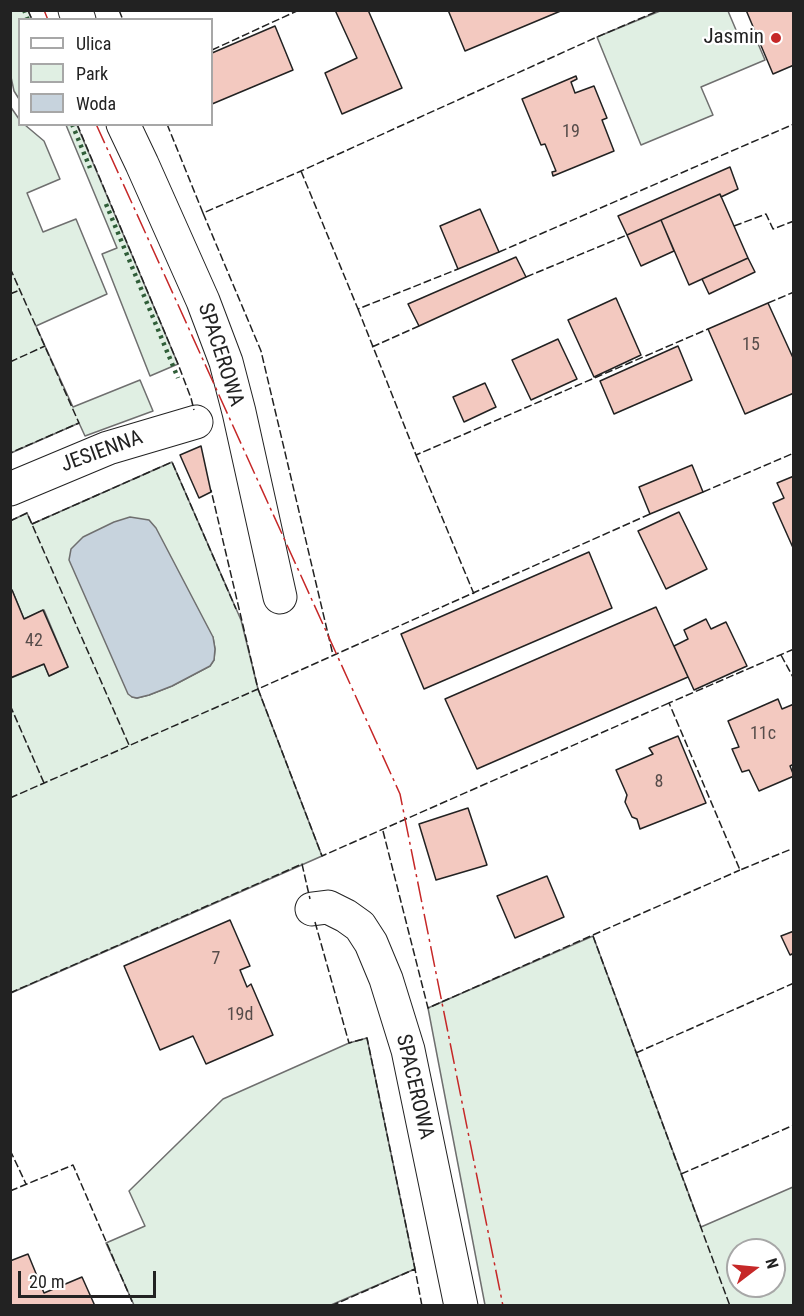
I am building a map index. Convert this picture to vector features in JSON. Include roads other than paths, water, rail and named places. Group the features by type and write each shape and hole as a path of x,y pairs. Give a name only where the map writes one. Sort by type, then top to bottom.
{"street":[{"name":"SPACEROWA","path":"124,126 203,301 226,362 280,597"},
{"name":"JESIENNA","path":"10,489 108,447 196,422"},
{"name":"SPACEROWA","path":"312,909 328,908 346,916 360,926 371,942 386,979 408,1050 461,1305"}],"water":[{"path":"130,517 149,520 156,528 213,637 215,649 214,660 210,666 172,686 137,698 128,694 69,560 71,549 83,537"}],"place":[{"name":"Jasmin","path":"776,38"}]}
